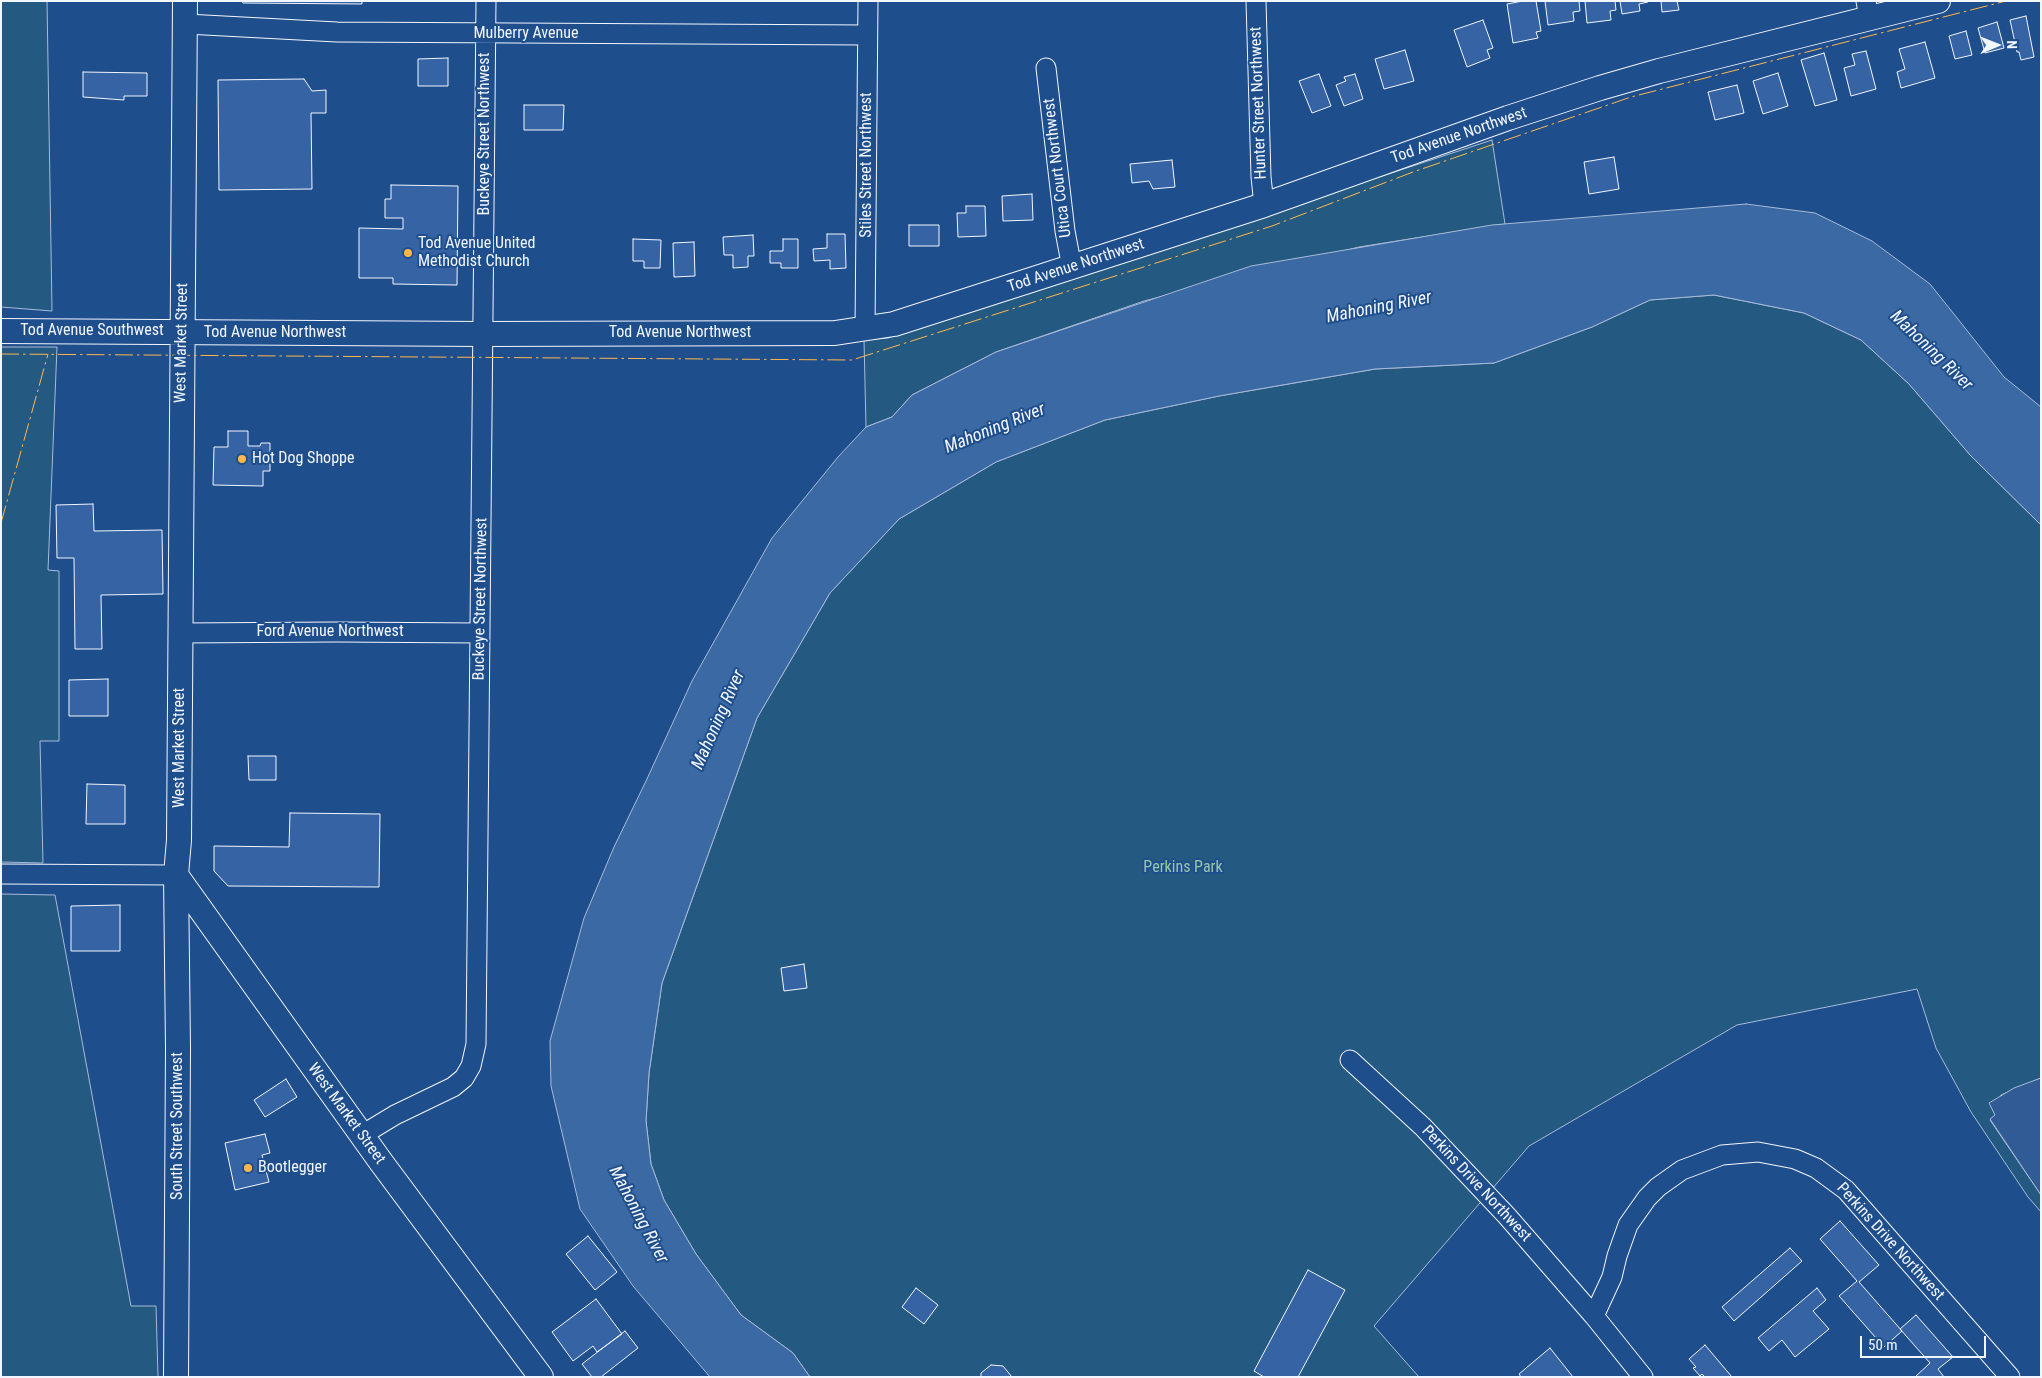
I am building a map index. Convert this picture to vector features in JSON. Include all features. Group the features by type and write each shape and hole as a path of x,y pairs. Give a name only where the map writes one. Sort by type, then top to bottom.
{"main road":[{"name":"Tod Avenue Northwest","path":"183,332 483,334 836,333 894,324 1264,206 1508,118 1600,88 1868,10 1938,1"},
{"name":"West Market Street","path":"185,12 179,840 176,875 427,1225 541,1377"},
{"name":"Tod Avenue Southwest","path":"1,331 183,332"},
{"name":"South Street Southwest","path":"176,875 178,1058 176,1377"}],"street":[{"name":"Buckeye Street Northwest","path":"362,1135 395,1115 453,1087 464,1078 476,1052 486,1"},
{"name":"Stiles Street Northwest","path":"865,329 868,1"},
{"name":"Hunter Street Northwest","path":"1256,1 1261,177 1264,206"},
{"name":"Mulberry Avenue","path":"185,12 337,32 868,35"},
{"name":"Utica Court Northwest","path":"1046,68 1065,231 1072,268"},
{"name":"Ford Avenue Northwest","path":"180,633 480,633"},
{"path":"1,874 176,875"},
{"name":"Perkins Drive Northwest","path":"1350,1060 1430,1134 1507,1216 1594,1316 1643,1377"},
{"name":"Perkins Drive Northwest","path":"1594,1316 1612,1277 1616,1256 1628,1225 1658,1187 1682,1170 1708,1159 1740,1152 1776,1154 1816,1168 1846,1190 2010,1377"}],"green space":[{"path":"1,1 47,1 52,311 1,307"},
{"path":"1492,140 1505,224 1359,247 1144,301 996,352 912,395 892,417 866,427 864,340 888,338"},
{"name":"Perkins Park","path":"1714,295 1804,313 1861,340 1909,384 1971,456 2041,525 2041,1078 2001,1095 1996,1115 1990,1120 2041,1195 2041,1212 2028,1197 1971,1112 1936,1048 1917,989 1737,1025 1529,1146 1374,1326 1419,1377 810,1377 793,1353 741,1315 696,1254 664,1200 651,1164 646,1121 649,1073 662,983 757,718 830,593 899,519 996,462 1105,420 1219,396 1375,369 1494,363 1592,327 1650,300"},
{"path":"1,347 57,347 48,570 59,571 59,741 40,741 43,863 1,862"},
{"path":"1,894 55,895 131,1306 156,1306 158,1377 1,1377"}],"shaded area":[{"path":"2041,1078 2041,1195 1990,1119 1995,1115 1989,1103 2014,1088"}],"water":[{"name":"Mahoning River","path":"1746,204 1815,213 1872,241 1930,284 2004,377 2041,407 2041,525 1971,456 1909,384 1861,340 1804,313 1714,295 1650,300 1592,327 1494,363 1375,369 1219,396 1105,420 996,462 899,519 830,593 757,718 662,983 649,1073 646,1121 651,1164 664,1200 696,1254 741,1315 793,1353 810,1377 710,1377 633,1286 580,1209 551,1086 550,1041 584,918 614,847 692,681 772,538 838,457 866,427 892,417 912,395 996,352 1251,266 1492,225"}],"building":[{"path":"241,1 362,1 362,4 243,3"},
{"path":"1536,1 1541,31 1536,32 1538,38 1513,43 1507,4"},
{"path":"1545,1 1579,1 1580,11 1573,12 1574,21 1548,25"},
{"path":"1585,1 1615,1 1616,10 1610,11 1611,20 1587,23"},
{"path":"1620,1 1648,2 1639,4 1640,11 1622,14"},
{"path":"1661,1 1677,1 1679,10 1662,12"},
{"path":"2026,16 2034,57 2021,60 2019,52 2017,52 2010,20"},
{"path":"1483,20 1493,48 1487,50 1490,58 1467,67 1454,30"},
{"path":"1997,22 2004,48 1985,53 1978,28"},
{"path":"1966,31 1972,55 1955,59 1949,36"},
{"path":"1925,42 1935,78 1901,88 1897,72 1905,69 1899,49"},
{"path":"1405,50 1414,81 1384,89 1375,59"},
{"path":"1866,51 1876,89 1851,96 1844,68 1855,65 1852,54"},
{"path":"1824,53 1837,100 1815,106 1801,60"},
{"path":"448,58 448,86 418,86 418,59"},
{"path":"83,72 147,73 147,96 124,96 124,100 83,97"},
{"path":"1778,73 1788,106 1763,114 1753,81"},
{"path":"1319,74 1331,106 1312,113 1299,81"},
{"path":"1355,74 1363,99 1344,106 1336,85 1346,81 1344,77"},
{"path":"304,79 312,91 326,90 326,113 311,113 312,189 219,190 218,80"},
{"path":"1737,85 1744,113 1715,120 1708,92"},
{"path":"524,105 564,105 563,130 524,130"},
{"path":"1614,157 1619,189 1589,194 1584,162"},
{"path":"1172,160 1175,187 1153,189 1149,181 1132,183 1130,164"},
{"name":"Tod Avenue United Methodist Church","path":"391,185 458,186 457,285 393,284 393,278 359,278 359,228 403,229 403,218 385,218 385,199 391,199"},
{"path":"1032,194 1033,220 1003,221 1002,196"},
{"path":"966,206 985,206 986,236 958,237 957,213 966,213"},
{"path":"909,225 939,225 939,246 909,246"},
{"path":"827,234 845,234 846,268 830,269 830,260 814,261 813,249 827,248"},
{"path":"753,235 754,256 748,256 748,267 733,268 733,255 724,255 723,237"},
{"path":"633,239 661,240 660,268 644,268 644,261 633,261"},
{"path":"783,239 798,239 798,268 781,268 781,263 770,263 770,251 783,251"},
{"path":"694,242 695,276 674,277 673,243"},
{"name":"Hot Dog Shoppe","path":"228,431 248,431 248,446 260,446 261,443 270,443 270,471 263,471 263,486 213,485 214,447 228,447"},
{"path":"93,504 94,531 162,530 163,594 101,595 102,649 75,649 74,558 57,558 56,505"},
{"path":"108,679 108,716 69,716 69,680"},
{"path":"248,756 276,756 276,780 249,780"},
{"path":"87,784 125,785 125,824 86,824"},
{"path":"290,813 380,814 379,887 228,886 214,871 214,846 289,847"},
{"path":"120,905 120,951 71,951 71,906"},
{"path":"804,964 807,988 784,991 781,968"},
{"path":"286,1079 297,1097 265,1117 254,1100"},
{"name":"Bootlegger","path":"265,1134 270,1153 262,1155 269,1182 235,1190 225,1143"},
{"path":"1840,1221 1879,1265 1859,1282 1902,1331 1884,1347 1839,1296 1857,1281 1820,1239"},
{"path":"588,1236 617,1272 595,1290 566,1254"},
{"path":"1790,1248 1802,1261 1734,1321 1722,1307"},
{"path":"1308,1270 1345,1290 1298,1377 1264,1377 1254,1371"},
{"path":"916,1288 938,1305 924,1324 902,1307"},
{"path":"1817,1288 1826,1300 1813,1311 1829,1329 1795,1357 1782,1340 1769,1351 1758,1338"},
{"path":"596,1299 622,1334 597,1352 593,1346 573,1361 552,1332"},
{"path":"1916,1315 1953,1357 1938,1369 1944,1377 1915,1377 1930,1363 1900,1329"},
{"path":"625,1331 638,1348 601,1377 592,1377 582,1364"},
{"path":"1705,1345 1732,1377 1705,1377 1702,1374 1700,1376 1693,1368 1696,1367 1689,1359"},
{"path":"1550,1348 1573,1377 1521,1377 1519,1374"},
{"path":"991,1365 1003,1366 1012,1377 981,1377 981,1373"}],"power":[{"path":"1,354 852,360 1272,226 1413,172 1631,97 2006,1"},
{"path":"1,523 48,354"}],"place":[{"name":"Tod Avenue United Methodist Church","path":"408,253"},
{"name":"Hot Dog Shoppe","path":"242,459"},
{"name":"Bootlegger","path":"248,1168"}]}
